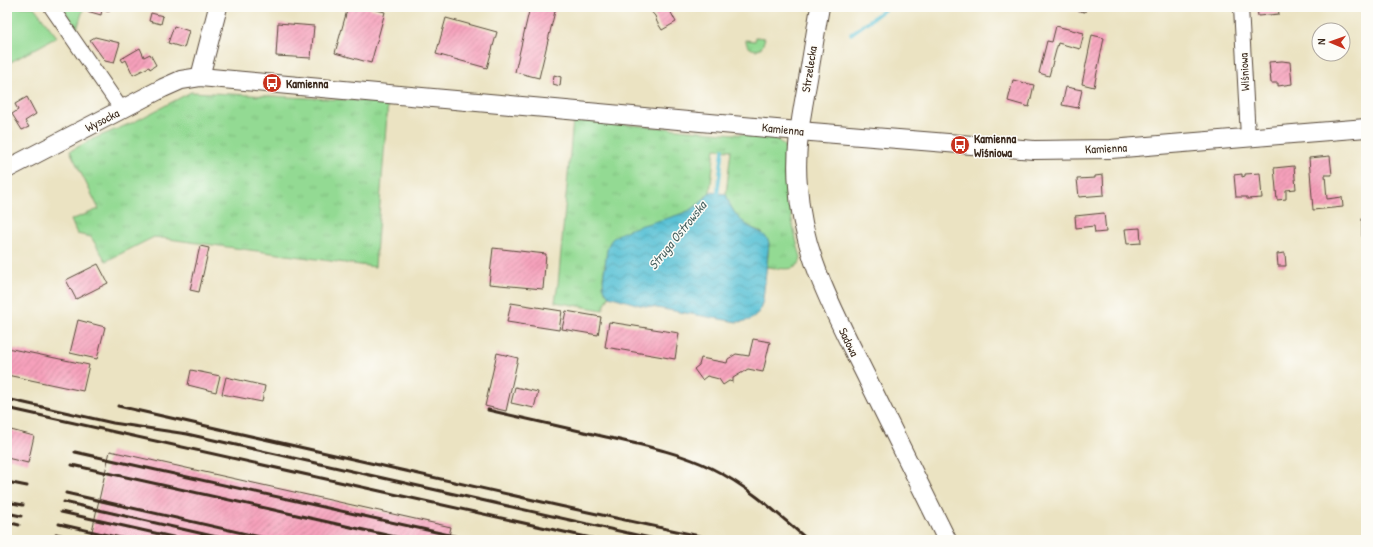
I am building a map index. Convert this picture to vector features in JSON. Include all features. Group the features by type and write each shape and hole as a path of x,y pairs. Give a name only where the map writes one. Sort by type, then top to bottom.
{"street":[{"path":"51,7 122,110"},
{"path":"200,77 218,7"},
{"name":"Strzelecka","path":"799,131 820,7"},
{"name":"Wiśniowa","path":"1240,7 1248,137"},
{"name":"Wysocka","path":"7,169 181,80 200,77"},
{"name":"Kamienna","path":"200,77 799,131 1034,150 1111,149 1366,128"},
{"name":"Sadowa","path":"799,131 797,164 798,193 803,226 816,268 833,308 947,540"}],"green space":[{"path":"7,7 34,7 57,37 7,64"},
{"path":"62,7 84,7 77,29"},
{"path":"756,37 765,38 762,47 756,50 749,47 746,40 755,41"},
{"path":"191,92 388,102 375,267 154,237 106,261 91,237 77,234 71,220 99,209 70,151 93,139 134,122"},
{"path":"573,120 770,137 776,139 785,147 788,157 789,198 794,232 801,257 800,262 797,266 788,269 767,267 769,243 761,232 745,224 738,217 726,194 731,150 715,149 710,192 700,203 691,210 668,219 624,232 608,246 603,277 605,292 609,296 603,310 555,302 558,284"}],"water":[{"path":"710,192 726,194 738,217 745,224 763,234 769,243 763,300 760,310 754,317 747,321 737,322 640,305 609,296 606,293 603,282 606,254 610,242 615,236 635,227 684,213 697,206"}],"building":[{"path":"88,7 110,7 109,11 102,9 101,15 87,11"},
{"path":"348,7 364,7 385,12 371,63 335,53"},
{"path":"530,7 556,7 539,78 515,72"},
{"path":"647,7 668,7 676,22 662,30 655,16"},
{"path":"1060,7 1086,7 1085,12"},
{"path":"1257,7 1278,7 1279,14 1258,16"},
{"path":"151,13 163,16 161,24 149,21"},
{"path":"446,18 497,32 487,68 436,54"},
{"path":"278,23 314,26 311,58 276,56"},
{"path":"174,26 189,31 184,48 168,43"},
{"path":"1056,26 1084,33 1080,49 1058,43 1049,76 1039,73 1047,41 1052,42"},
{"path":"1092,35 1104,38 1094,87 1082,84"},
{"path":"95,37 120,43 114,63 105,61 90,40"},
{"path":"140,48 144,57 150,54 156,65 150,69 149,67 133,75 126,60 123,62 121,59"},
{"path":"1269,62 1290,62 1292,84 1278,86 1278,83 1271,83"},
{"path":"554,75 561,77 560,86 553,84"},
{"path":"1013,80 1034,85 1029,107 1008,101"},
{"path":"1066,87 1082,90 1078,108 1062,105"},
{"path":"27,97 36,114 25,121 29,127 22,130 12,114 18,110 15,104"},
{"path":"1330,156 1332,175 1325,175 1327,199 1342,197 1343,207 1313,210 1309,158"},
{"path":"1294,166 1296,189 1286,190 1286,199 1277,200 1274,168"},
{"path":"1260,173 1262,198 1247,199 1247,197 1236,197 1234,175 1242,174 1242,177 1245,176 1245,174"},
{"path":"1103,175 1104,195 1079,197 1077,179 1095,178 1095,176"},
{"path":"1104,213 1106,232 1095,233 1094,226 1076,228 1075,216"},
{"path":"1362,219 1366,219 1366,236 1362,236"},
{"path":"1140,228 1141,243 1127,244 1125,229"},
{"path":"200,246 209,248 199,292 190,290"},
{"path":"493,248 546,254 543,289 489,284"},
{"path":"1285,253 1286,266 1278,266 1277,254"},
{"path":"98,264 108,283 76,299 66,280"},
{"path":"511,303 562,311 559,330 507,322"},
{"path":"566,311 601,317 598,335 562,329"},
{"path":"78,320 105,327 97,359 70,353"},
{"path":"609,322 679,333 675,359 605,347"},
{"path":"753,339 770,342 763,372 748,369 733,378 733,382 729,381 723,385 719,379 707,376 702,380 694,369 699,365 701,358 727,363 728,359 736,354 749,356"},
{"path":"7,348 89,365 83,391 7,375"},
{"path":"497,353 518,358 506,411 485,406"},
{"path":"191,370 220,376 216,392 188,385"},
{"path":"226,377 265,386 262,402 222,394"},
{"path":"515,387 538,392 534,408 511,403"},
{"path":"7,429 34,436 28,463 7,458"},
{"path":"110,451 451,527 448,540 90,540"}],"waterway":[{"path":"851,34 888,7"},
{"name":"Struga Ostrowska","path":"717,198 723,149"}],"railway":[{"path":"7,399 113,423 187,434 659,540"},
{"path":"118,406 560,506 718,540"},
{"path":"7,408 600,540"},
{"path":"488,410 646,446 673,453 698,462 725,475 750,492 808,540"},
{"path":"75,452 472,540"},
{"path":"72,465 409,540"},
{"path":"7,482 27,486"},
{"path":"66,493 273,540"},
{"path":"7,502 23,505"},
{"path":"64,502 230,540"},
{"path":"61,512 186,540"},
{"path":"7,513 21,516"},
{"path":"7,522 19,525"},
{"path":"59,524 129,540"},
{"path":"56,534 82,540"}],"place":[{"name":"Kamienna","path":"272,83"},
{"name":"Kamienna Wiśniowa","path":"960,145"}]}
